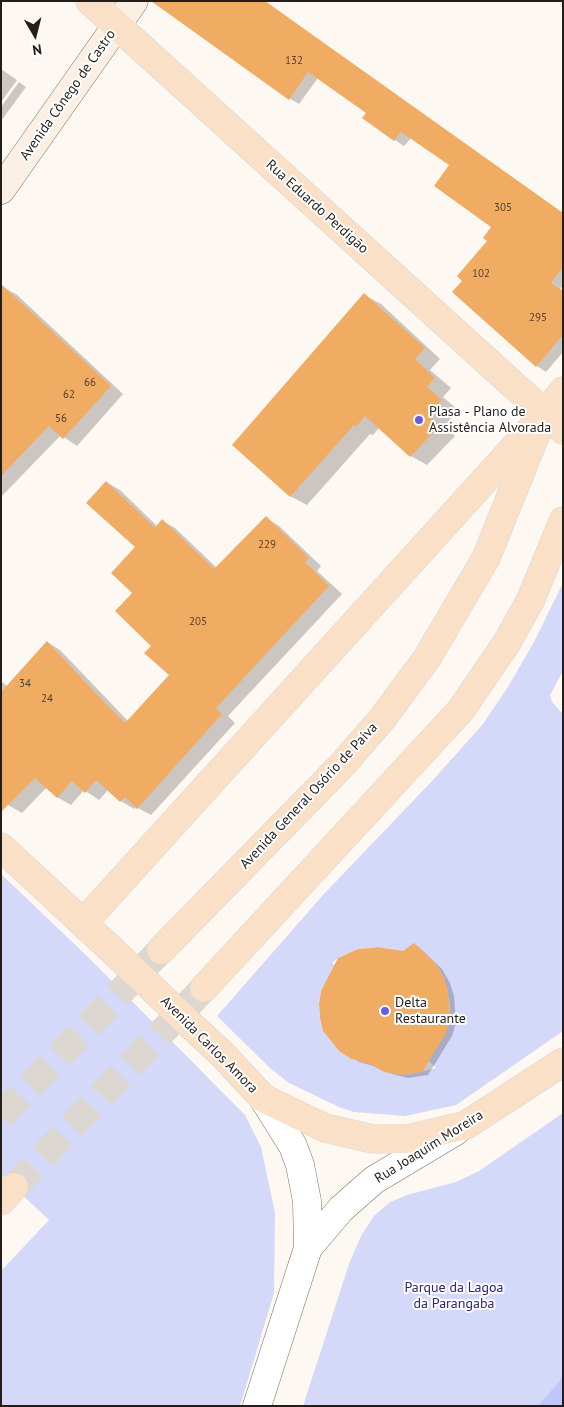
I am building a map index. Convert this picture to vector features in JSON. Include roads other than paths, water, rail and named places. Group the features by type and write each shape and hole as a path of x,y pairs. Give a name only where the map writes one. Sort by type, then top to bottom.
{"main road":[{"name":"Rua Eduardo Perdigão","path":"90,1 554,422"},
{"name":"Avenida Cônego de Castro","path":"1,190 134,1"},
{"name":"Avenida General Osório de Paiva","path":"161,950 342,765 382,719 427,658 486,558 554,422 563,391"},
{"path":"83,923 364,615 554,422"},
{"path":"204,988 460,711 506,644 531,600 563,521"},
{"name":"Avenida Carlos Amora","path":"1,846 223,1055 263,1098 325,1128 373,1139 407,1139 466,1126"},
{"name":"Rua Joaquim Moreira","path":"466,1126 563,1062"}],"street":[{"name":"Rua Joaquim Moreira","path":"257,1406 308,1248 307,1201 300,1165 293,1146 263,1098"},
{"name":"Rua Joaquim Moreira","path":"308,1248 340,1209 374,1180 466,1126"}],"tunnel":[{"path":"1,1116 161,950"},
{"path":"14,1187 204,988"}],"place":[{"name":"Plasa - Plano de Assistência Alvorada","path":"419,420"},
{"name":"Delta Restaurante","path":"385,1011"}],"park label":[{"name":"Parque da Lagoa da Parangaba","path":"454,1296"}]}
